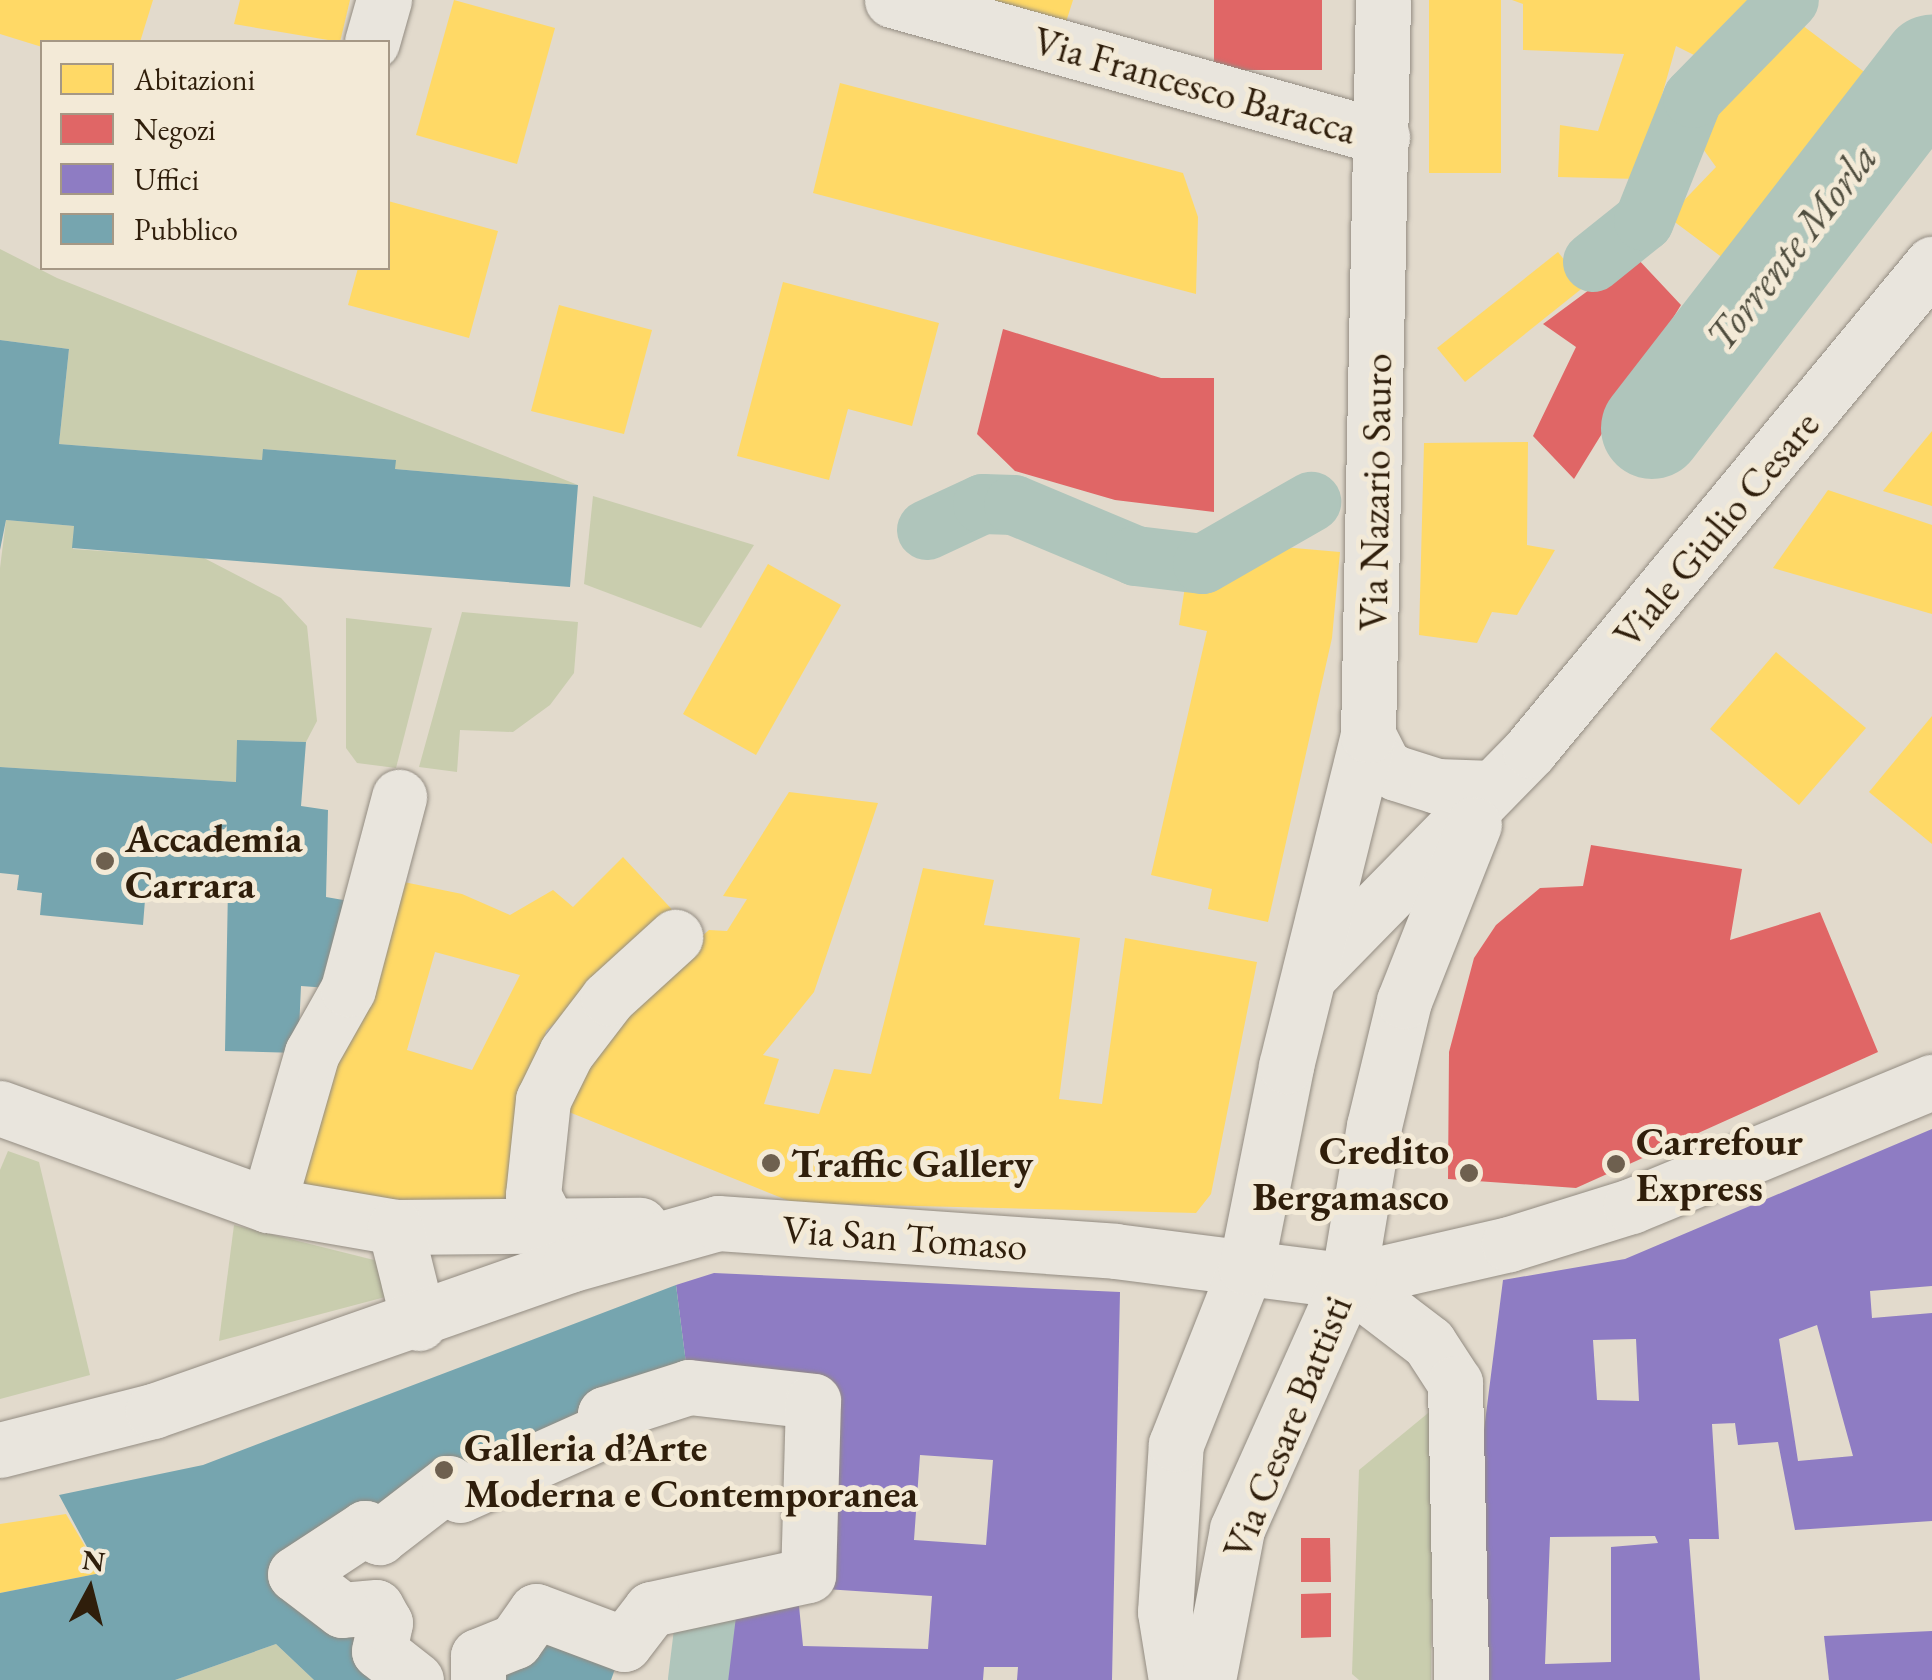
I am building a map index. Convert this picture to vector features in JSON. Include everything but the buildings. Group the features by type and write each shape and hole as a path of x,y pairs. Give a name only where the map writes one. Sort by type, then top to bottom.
{"street":[{"path":"373,40 384,0"},
{"name":"Via Francesco Baracca","path":"892,0 1382,137"},
{"name":"Via Nazario Sauro","path":"1246,1267 1309,976 1368,735 1383,0"},
{"name":"Viale Giulio Cesare","path":"1492,788 1793,439 1932,264"},
{"path":"1368,735 1384,765 1396,773 1437,786 1492,788"},
{"path":"1368,735 1377,907 1374,1126"},
{"path":"1309,976 1492,788"},
{"path":"1348,1280 1374,1126 1430,926 1492,788"},
{"path":"268,1206 312,1053 348,989 399,797"},
{"path":"560,1246 533,1195 544,1100 566,1054 608,998 675,936"},
{"path":"1348,1280 1509,1244 1631,1206 1932,1082"},
{"path":"0,1108 268,1206 395,1227 560,1246"},
{"name":"Via San Tomaso","path":"0,1450 153,1412 419,1322 560,1246 718,1223 1114,1251 1246,1267"},
{"path":"395,1227 419,1322"},
{"name":"Via Cesare Battisti","path":"1176,1680 1166,1612 1176,1444 1246,1267 1348,1280 1237,1529 1208,1680"},
{"path":"1348,1280 1429,1343 1455,1383 1461,1680"},
{"path":"416,1680 379,1651 385,1623 376,1608 342,1610 295,1574 365,1528 379,1537 450,1483 460,1495 612,1427 606,1414 689,1387 813,1400 808,1575 651,1609 624,1644 536,1611 514,1641 478,1656 478,1680"}],"green space":[{"path":"0,249 57,278 578,485 395,469 395,460 264,449 262,460 59,444 69,349 0,340"},
{"path":"593,496 754,545 701,628 584,584"},
{"path":"6,520 74,526 73,549 204,558 281,598 307,626 317,721 306,742 238,740 236,782 0,767 0,568"},
{"path":"462,612 578,622 574,673 550,705 513,732 460,730 457,772 419,767"},
{"path":"346,618 432,628 396,768 357,763 346,748"},
{"path":"8,1151 39,1162 90,1375 0,1399 0,1170"},
{"path":"234,1225 390,1264 389,1296 219,1341"},
{"path":"1433,1409 1431,1680 1359,1680 1352,1674 1359,1470"},
{"path":"276,1644 314,1680 175,1680"}],"waterway":[{"path":"1593,262 1644,221 1693,98 1789,0"},
{"name":"Torrente Morla","path":"1652,428 1932,66"},
{"path":"927,530 983,504 1014,505 1136,556 1203,564 1311,502"},
{"path":"698,1680 706,1615"}],"place":[{"name":"Accademia Carrara","path":"105,861"},
{"name":"Traffic Gallery","path":"771,1163"},
{"name":"Carrefour Express","path":"1616,1164"},
{"name":"Credito Bergamasco","path":"1469,1173"},
{"name":"Galleria d’Arte Moderna e Contemporanea","path":"444,1470"}]}
